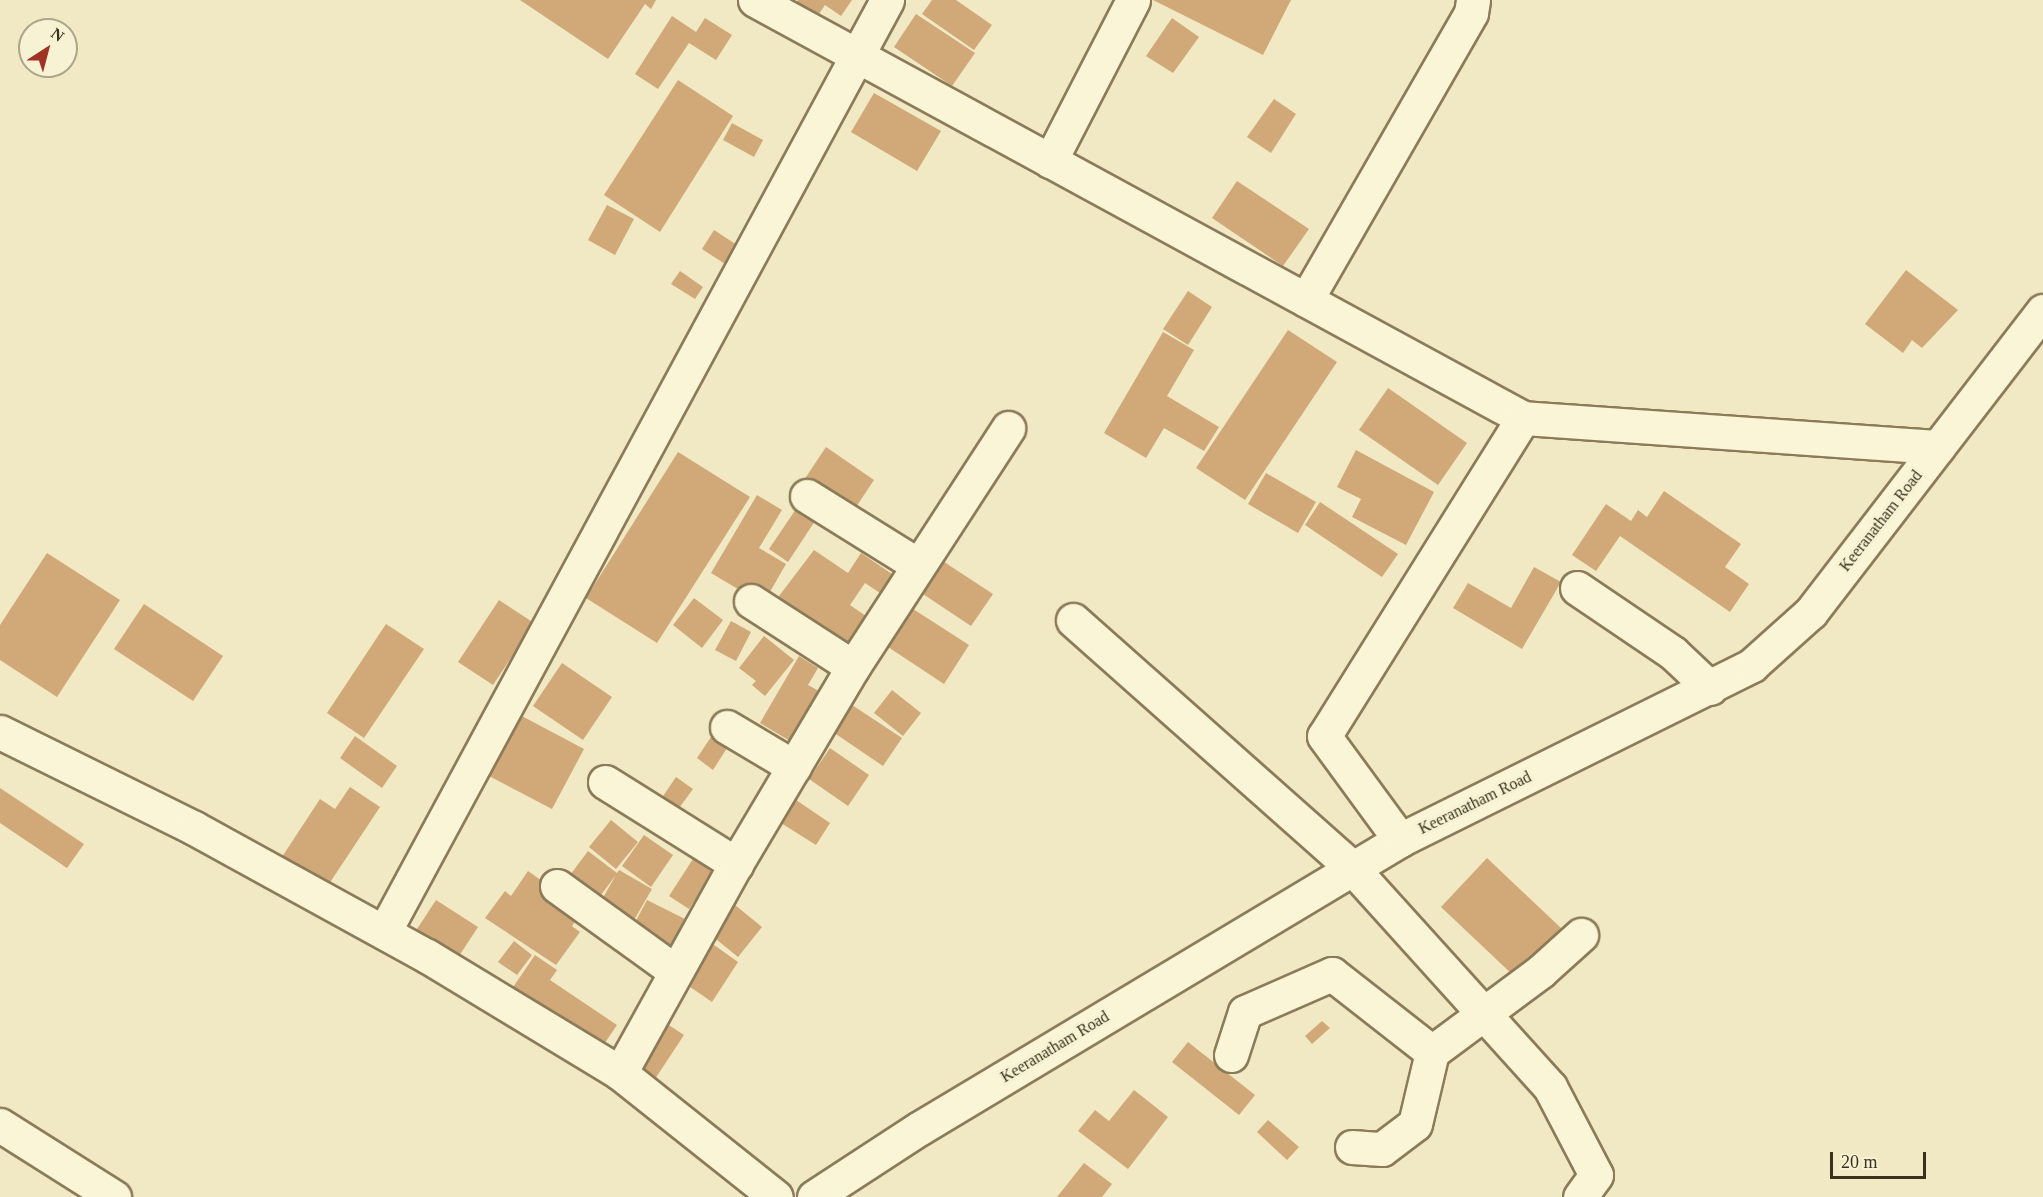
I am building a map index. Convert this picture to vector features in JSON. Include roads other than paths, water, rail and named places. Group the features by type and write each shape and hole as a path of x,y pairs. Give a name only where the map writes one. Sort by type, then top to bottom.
{"street":[{"path":"755,0 1523,418 1938,447"},
{"path":"384,932 887,0"},
{"path":"1050,160 1133,0"},
{"path":"1306,300 1471,13 1473,0"},
{"name":"Keeranatham Road","path":"814,1197 920,1128 1400,840 1710,688 1752,665 1811,612 2043,310"},
{"path":"1400,840 1324,735 1523,418"},
{"path":"620,1073 736,864 854,667 1008,428"},
{"path":"807,496 918,565"},
{"path":"1577,588 1673,653 1710,688"},
{"path":"751,601 854,667"},
{"path":"1073,620 1353,869 1550,1087 1596,1175 1580,1197"},
{"path":"727,727 794,767"},
{"path":"0,732 194,828 384,932 620,1073 776,1197"},
{"path":"604,782 736,864"},
{"path":"557,886 675,971"},
{"path":"1352,1147 1382,1149 1415,1125 1432,1052 1484,1014 1581,934"},
{"path":"1231,1055 1245,1012 1332,974 1432,1052"},
{"path":"0,1125 114,1197"}]}
